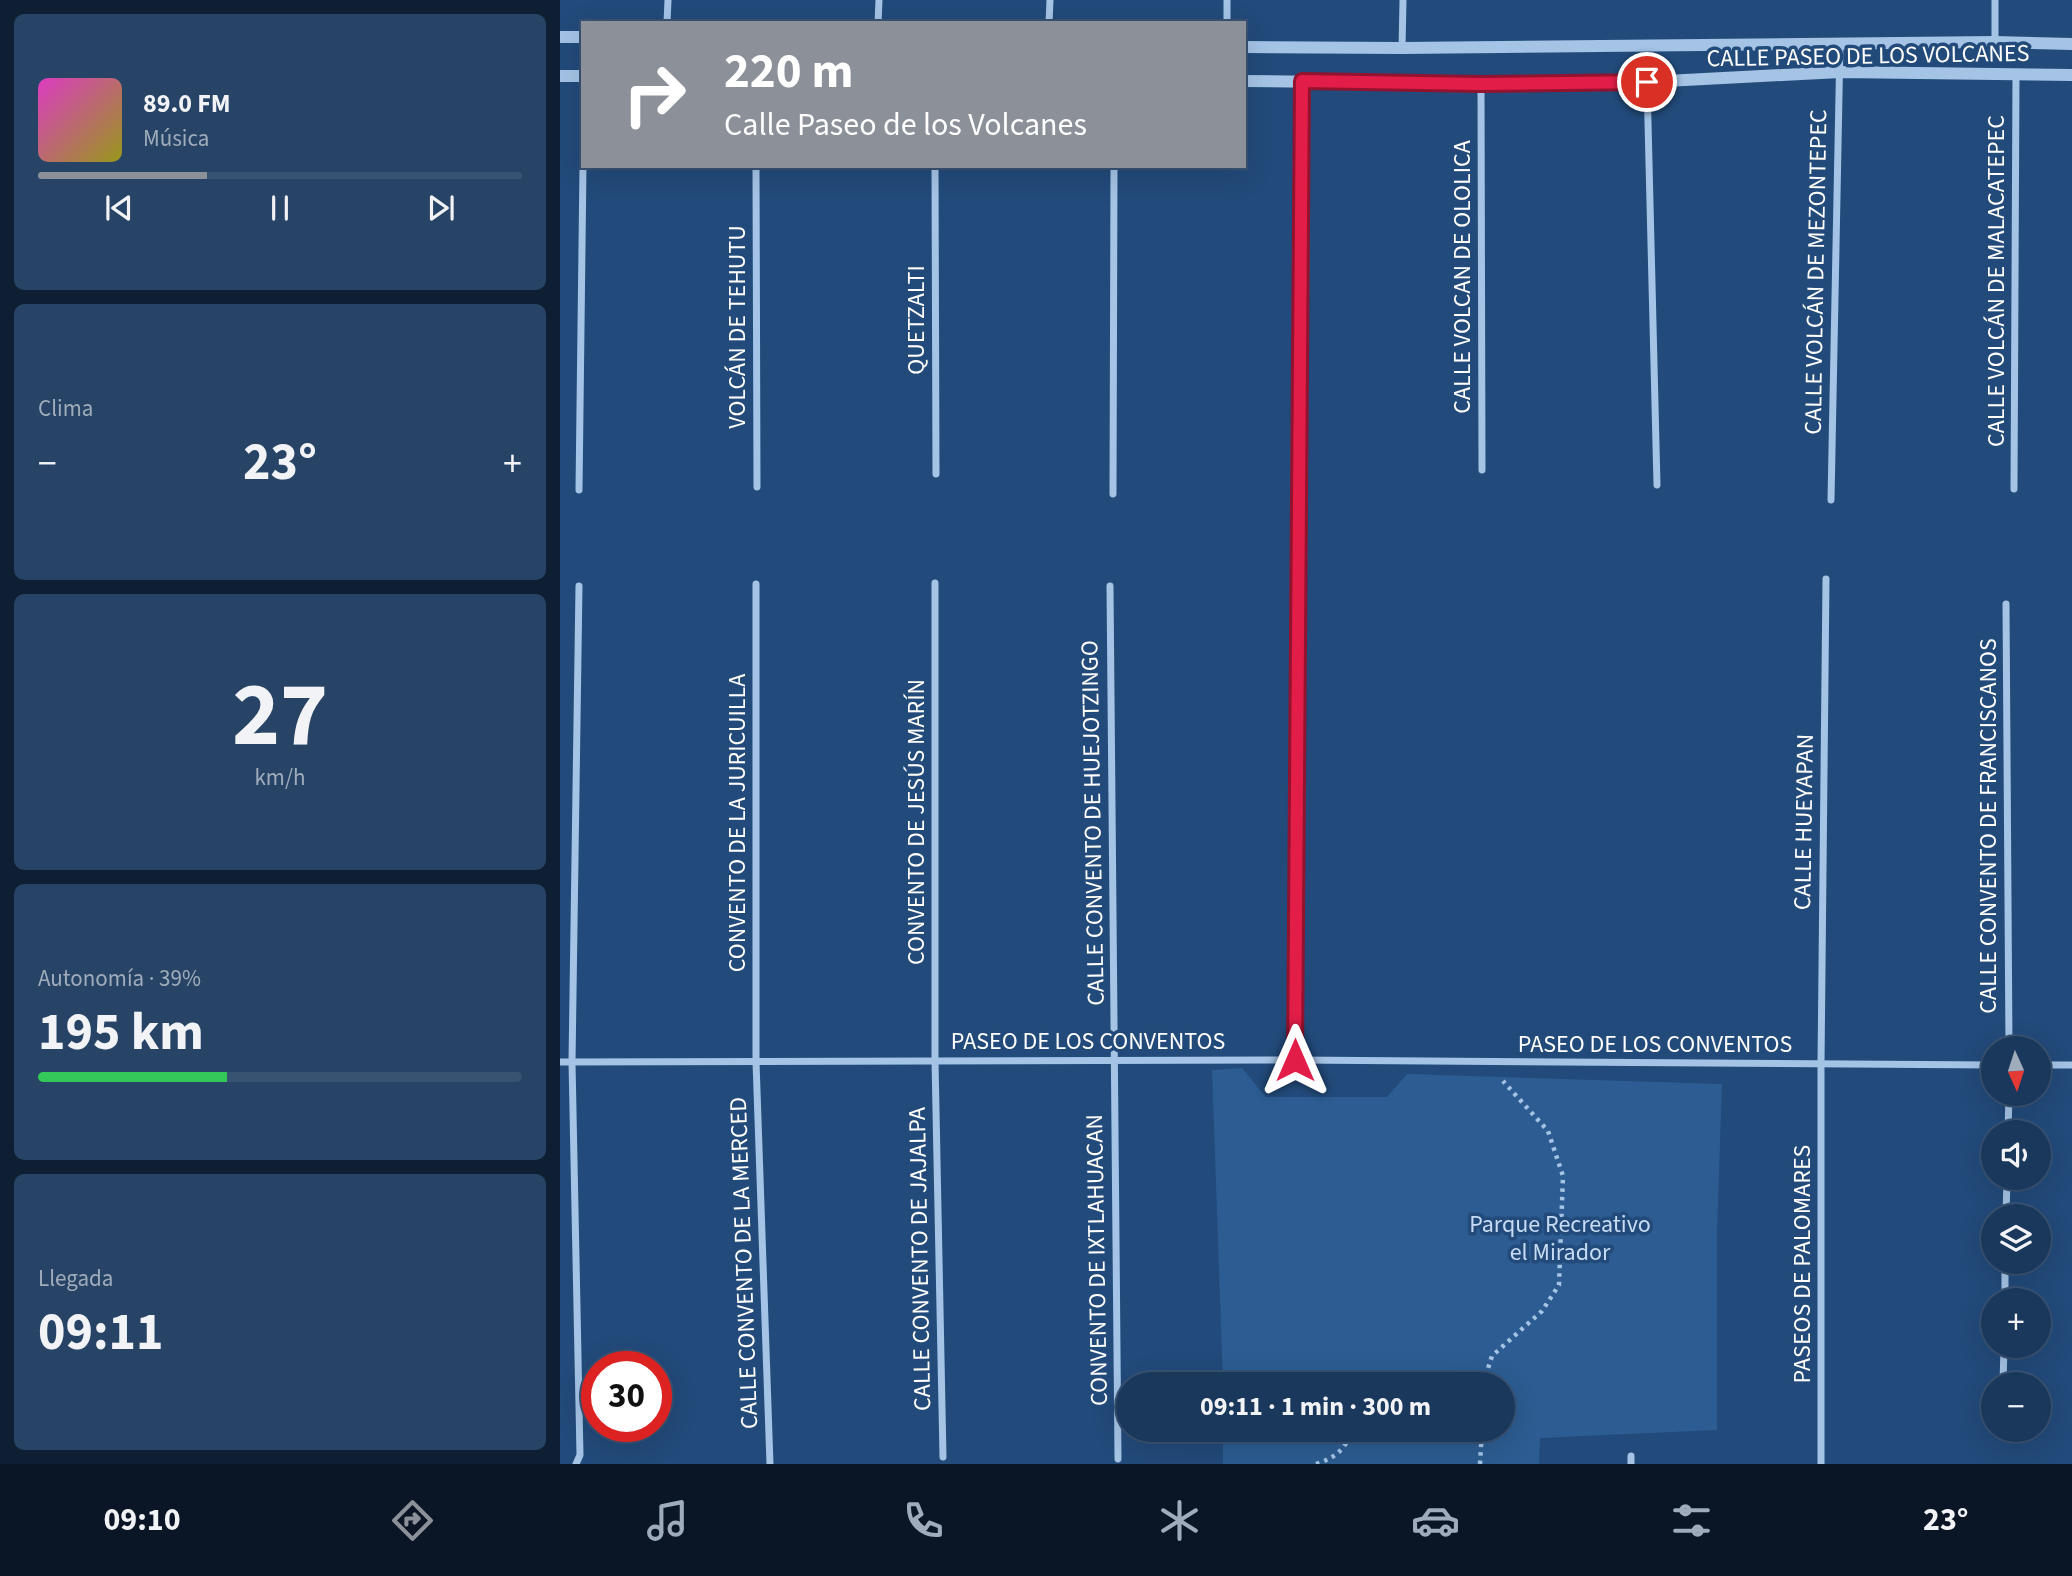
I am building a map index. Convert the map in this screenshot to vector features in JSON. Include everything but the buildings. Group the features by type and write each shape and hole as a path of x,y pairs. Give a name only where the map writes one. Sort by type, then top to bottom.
{"street":[{"path":"667,21 668,0"},
{"path":"878,0 878,21"},
{"path":"1049,21 1050,0"},
{"path":"1227,0 1227,21"},
{"path":"1402,48 1403,0"},
{"path":"1995,0 1995,42"},
{"path":"560,37 581,37"},
{"name":"CALLE PASEO DE LOS VOLCANES","path":"1246,47 1995,42 2072,44"},
{"name":"CALLE VOLCÁN DE MEZONTEPEC","path":"1830,500 1840,44"},
{"name":"CALLE PASEO DE LOS VOLCANES","path":"1246,81 1481,84 1647,82 1840,72 2072,75"},
{"name":"CALLE VOLCÁN DE MALACATEPEC","path":"2014,489 2016,74"},
{"path":"560,76 581,76"},
{"path":"1295,1060 1302,81"},
{"path":"1647,82 1657,485"},
{"name":"CALLE VOLCAN DE OLOLICA","path":"1481,84 1482,470"},
{"path":"579,490 583,168"},
{"name":"VOLCÁN DE TEHUTU","path":"756,168 757,487"},
{"name":"QUETZALTI","path":"935,168 936,474"},
{"path":"1112,494 1114,168"},
{"name":"CALLE HUEYAPAN","path":"1821,1064 1826,579"},
{"name":"CONVENTO DE JESÚS MARÍN","path":"935,583 935,1061"},
{"name":"CONVENTO DE LA JURICUILLA","path":"756,584 756,1062"},
{"path":"576,1464 580,1455 572,1062 579,586"},
{"name":"CALLE CONVENTO DE HUEJOTZINGO","path":"1110,586 1114,1060"},
{"name":"CALLE CONVENTO DE FRANCISCANOS","path":"2006,604 2009,1036"},
{"name":"CONVENTO DE IXTLAHUACAN","path":"1114,1060 1118,1459"},
{"name":"PASEO DE LOS CONVENTOS","path":"560,1062 1295,1060 1981,1065"},
{"name":"CALLE CONVENTO DE JAJALPA","path":"935,1061 943,1457"},
{"name":"CALLE CONVENTO DE LA MERCED","path":"756,1062 770,1464"},
{"name":"PASEOS DE PALOMARES","path":"1821,1064 1821,1464"},
{"path":"2051,1065 2072,1065"}],"path":[{"path":"1486,1062 1548,1130 1563,1176 1559,1285 1542,1311 1492,1356 1487,1372"},
{"path":"1316,1464 1331,1460 1349,1442"},
{"path":"1481,1463 1482,1442"}],"green space":[{"name":"Parque Recreativo el Mirador","path":"1242,1068 1266,1097 1387,1097 1407,1074 1722,1084 1717,1234 1717,1430 1540,1438 1539,1464 1223,1464 1223,1442 1515,1442 1515,1372 1223,1372 1212,1070"}],"route":[{"path":"1295,1060 1302,81 1481,84 1647,82"}]}
